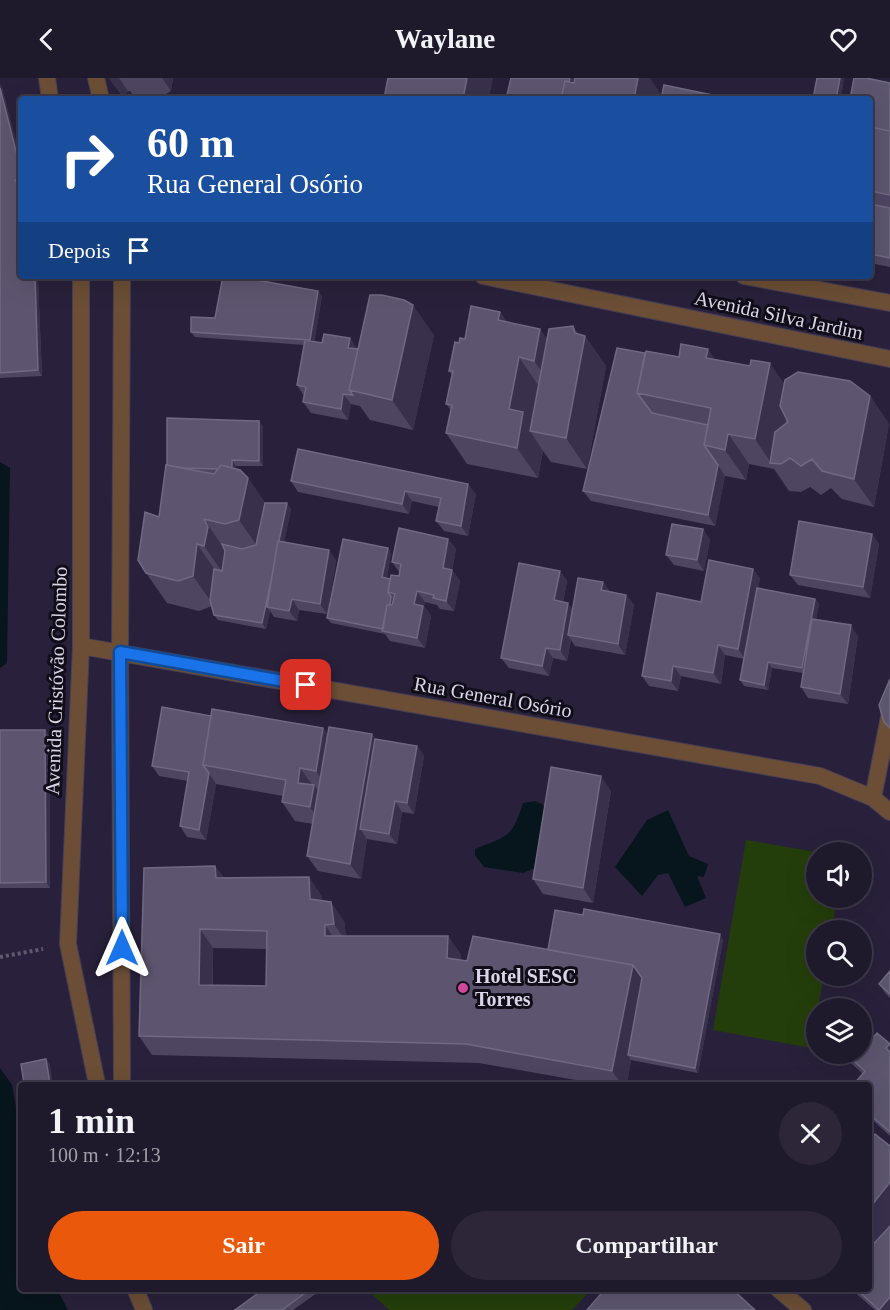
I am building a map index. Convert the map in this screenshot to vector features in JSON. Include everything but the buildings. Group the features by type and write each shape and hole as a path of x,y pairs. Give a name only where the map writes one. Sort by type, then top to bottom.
{"street":[{"path":"46,78 49,96"},
{"path":"96,78 100,96"},
{"name":"Avenida Cristóvão Colombo","path":"81,279 81,646 68,944 97,1082"},
{"path":"122,279 120,652 122,1082"},
{"name":"Avenida Silva Jardim","path":"498,279 890,359"},
{"name":"Avenida Silva Jardim","path":"760,279 890,303"},
{"name":"Rua General Osório","path":"81,646 820,776 873,798 890,812"},
{"path":"873,798 890,712"},
{"path":"137,1292 144,1310"},
{"path":"782,1292 803,1310"}],"path":[{"path":"0,957 68,944"}],"green space":[{"path":"746,840 806,850 806,908 835,908 834,920 806,920 806,986 822,986 820,998 806,998 806,1047 713,1030"},
{"path":"369,1292 589,1292 572,1310 389,1310"}],"shaded area":[{"path":"0,462 10,468 7,663 0,668"},
{"path":"535,801 542,804 545,809 535,868 523,873 484,867 475,855 475,849 502,838 512,830 523,803"},
{"path":"668,810 689,856 708,864 704,877 697,876 706,898 685,907 668,873 658,875 642,896 615,867 647,820"},
{"path":"0,1068 12,1085 18,1118 18,1292 59,1292 68,1310 0,1310"}],"place":[{"name":"Hotel SESC Torres","path":"463,988"}],"route":[{"path":"122,948 120,652 306,685"}]}
